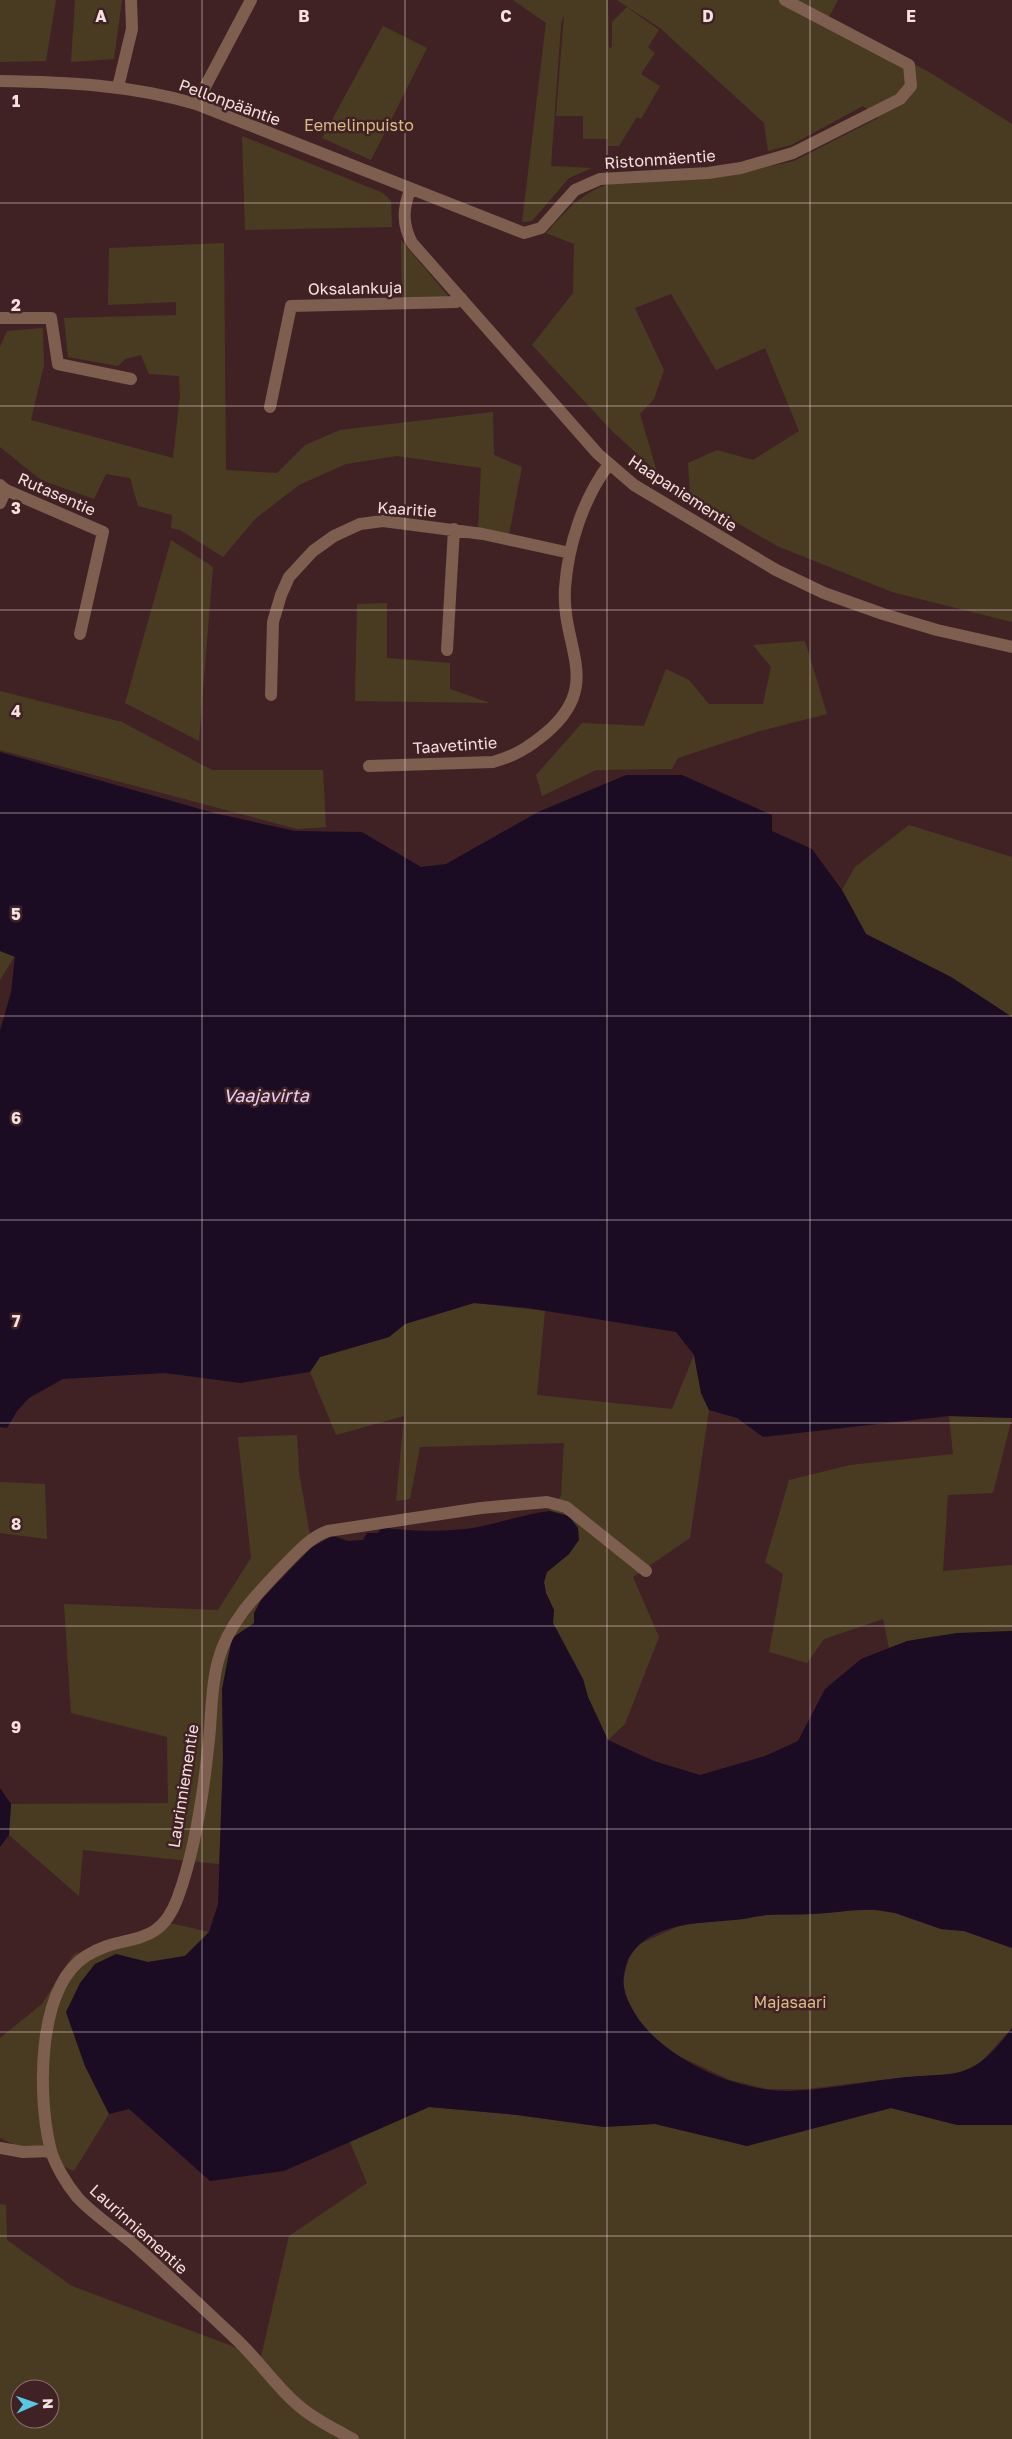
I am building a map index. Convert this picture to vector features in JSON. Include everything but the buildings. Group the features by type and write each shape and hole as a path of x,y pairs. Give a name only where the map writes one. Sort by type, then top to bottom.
{"street":[{"path":"118,87 132,29 131,0"},
{"path":"196,104 251,0"},
{"name":"Ristonmäentie","path":"410,190 516,231 531,232 546,224 575,190 600,179 741,168 793,153 900,98 911,86 912,76 909,65 899,58 785,0"},
{"name":"Pellonpääntie","path":"0,81 118,87 170,96 196,104 410,190"},
{"name":"Haapaniementie","path":"410,190 404,213 408,234 412,242 608,464 634,485 776,570 824,593 882,614 937,630 1012,647"},
{"name":"Oksalankuja","path":"270,407 291,306 456,302 461,298"},
{"path":"0,318 52,318 58,364 131,379"},
{"name":"Taavetintie","path":"369,766 493,762 510,757 528,748 566,713 575,697 577,672 575,654 566,618 565,589 570,553 587,500 608,464"},
{"path":"0,503 3,487"},
{"name":"Rutasentie","path":"3,487 103,532 80,634"},
{"name":"Kaaritie","path":"271,695 273,622 281,596 289,577 313,551 334,536 360,524 384,521 454,529 570,553"},
{"path":"447,650 454,529"},
{"name":"Laurinniementie","path":"353,2439 308,2413 293,2401 244,2347 129,2240 78,2198 65,2180 51,2151 43,2094 48,2019 59,1986 73,1967 84,1957 101,1948 138,1939 161,1928 171,1912 179,1895 197,1823 209,1747 213,1684 218,1660 239,1615 248,1602 301,1548 320,1534 328,1531 481,1508 547,1502 566,1507 646,1571"},
{"path":"0,2148 22,2152 51,2151"}],"green space":[{"path":"0,0 56,0 46,61 0,62"},
{"path":"75,0 122,0 114,59 71,62"},
{"path":"513,0 608,0 609,48 612,47 612,22 627,7 659,30 648,47 655,53 641,74 660,86 641,119 637,117 619,146 608,146 608,139 583,139 583,116 556,116 564,15 561,24 551,166 592,168 569,178 532,221 522,222 546,23"},
{"path":"617,0 838,0 829,17 934,75 1012,124 1012,622 892,592 777,546 690,495 688,463 717,450 753,460 799,431 765,348 716,370 671,294 635,308 664,370 654,399 640,414 657,472 612,431 532,345 573,293 574,244 546,233 568,210 592,191 612,183 737,174 794,161 878,118 863,106 791,145 768,151 764,123 660,28"},
{"name":"Eemelinpuisto","path":"383,26 427,48 371,160 322,138"},
{"path":"242,136 383,193 391,201 392,227 245,230"},
{"path":"401,240 450,298 402,299"},
{"path":"224,243 226,470 277,473 305,445 340,430 493,412 494,455 522,467 509,535 478,528 481,468 397,456 346,464 299,485 255,519 223,557 180,530 171,528 172,515 138,506 130,478 106,474 94,499 41,480 0,447 0,347 7,331 43,328 44,365 31,420 173,458 180,395 179,376 149,374 141,355 125,359 118,366 68,357 64,318 176,315 176,302 108,305 109,248"},
{"path":"171,540 213,567 199,741 125,703"},
{"path":"387,603 387,658 450,663 450,689 490,703 355,701 357,604"},
{"path":"805,641 827,714 760,731 678,758 672,769 596,770 542,796 536,775 582,723 644,726 666,669 689,680 709,704 763,704 771,667 753,645"},
{"path":"0,691 122,722 212,770 323,770 326,827 297,829 0,750"},
{"path":"909,825 1012,857 1012,1017 951,977 866,934 842,890 855,867"},
{"path":"0,951 15,956 0,980"},
{"path":"474,1303 545,1311 537,1395 672,1409 694,1355 701,1393 709,1410 690,1538 633,1577 659,1637 625,1724 608,1740 588,1697 583,1679 553,1623 554,1610 546,1593 544,1582 547,1572 569,1554 569,1516 550,1511 561,1496 564,1443 420,1447 410,1499 396,1501 404,1416 336,1435 310,1372 320,1357 389,1337 405,1324"},
{"path":"949,1416 1012,1418 993,1493 948,1495 943,1571 1012,1565 1012,1631 965,1633 919,1639 889,1648 883,1619 824,1639 807,1663 769,1652 783,1574 765,1562 789,1480 850,1465 953,1454"},
{"path":"297,1435 299,1472 312,1547 276,1582 261,1603 256,1613 255,1623 222,1689 223,1758 219,1864 83,1850 79,1896 9,1835 11,1804 168,1803 167,1737 71,1713 64,1604 218,1610 251,1558 238,1437"},
{"path":"0,1482 45,1484 47,1539 0,1533"},
{"name":"Majasaari","path":"865,1909 895,1913 941,1929 964,1931 1012,1948 1012,2028 980,2063 957,2074 906,2077 806,2089 767,2089 730,2080 673,2053 660,2044 643,2027 627,1999 623,1982 629,1957 640,1944 681,1925 766,1915 812,1914"},
{"path":"161,1921 209,1932 185,1956 148,1962 116,1954 66,2012 85,2066 109,2114 74,2171 0,2138 0,2038 42,2004 74,1954 136,1935"},
{"path":"429,2107 517,2115 604,2127 655,2124 747,2146 891,2108 957,2125 1012,2125 1012,2439 0,2439 0,2204 6,2205 7,2240 72,2286 261,2357 289,2236 367,2183 350,2142"}],"water":[{"name":"Vaajavirta","path":"0,752 214,813 295,831 362,832 421,867 446,864 538,812 626,775 682,775 772,815 772,831 812,849 842,890 866,934 951,977 1012,1017 1012,1418 949,1416 763,1437 737,1418 709,1410 701,1393 694,1355 676,1332 528,1308 474,1303 405,1324 389,1337 320,1357 310,1372 240,1383 165,1373 63,1379 29,1398 17,1411 7,1428 0,1427 0,1031 11,992 15,957 0,951"},
{"path":"550,1511 569,1516 578,1528 579,1540 569,1554 547,1572 544,1582 546,1593 554,1610 553,1623 583,1679 588,1697 608,1740 654,1761 700,1775 765,1756 798,1741 825,1689 861,1659 907,1641 957,1633 1012,1631 1012,1948 964,1931 941,1929 895,1913 878,1910 768,1915 674,1927 651,1936 635,1948 627,1961 624,1984 627,1998 638,2018 653,2036 673,2052 695,2066 719,2077 767,2090 814,2089 959,2072 971,2068 983,2060 997,2047 1012,2028 1012,2125 957,2125 891,2108 747,2146 655,2124 604,2127 517,2115 429,2107 284,2171 210,2181 129,2109 109,2114 85,2066 66,2012 80,1983 95,1964 116,1954 148,1962 185,1956 209,1932 218,1904 223,1758 222,1689 232,1638 254,1623 254,1613 261,1600 312,1547 333,1536 348,1541 363,1540 367,1533 378,1533 382,1527 417,1531 467,1529"},
{"path":"0,1788 11,1804 9,1835 0,1847"}]}
